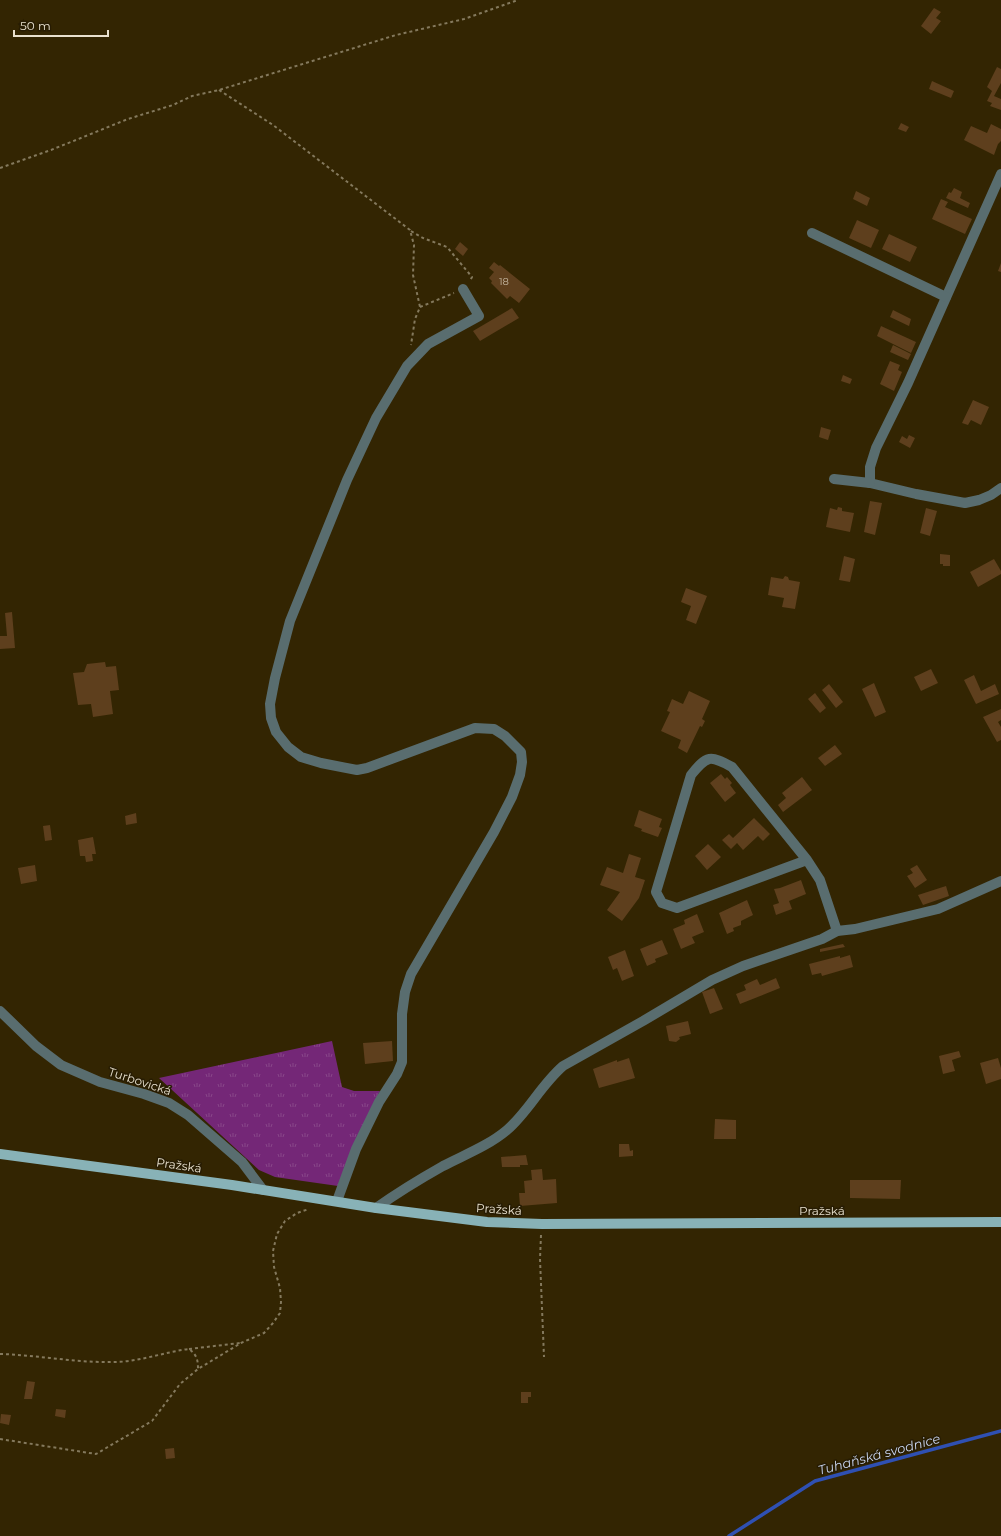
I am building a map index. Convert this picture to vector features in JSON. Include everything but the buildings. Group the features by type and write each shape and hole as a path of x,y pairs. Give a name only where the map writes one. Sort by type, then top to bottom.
{"main road":[{"name":"Pražská","path":"0,1154 263,1190 376,1208 487,1222 542,1224 1001,1222"}],"street":[{"path":"870,483 870,467 876,448 908,384 1001,174"},
{"path":"812,234 946,297"},
{"path":"336,1201 356,1149 379,1102 397,1074 402,1062 402,1014 405,992 411,974 494,832 512,797 520,775 522,762 521,752 505,736 494,729 475,728 367,768 358,770 321,763 301,757 288,747 276,732 270,704 275,678 290,621 347,480 376,418 408,366 428,344 479,316 463,289"},
{"path":"834,479 870,483 964,503 979,500 991,495 1001,488"},
{"path":"807,860 676,908 662,903 656,892 691,775 702,761 716,758 732,767 807,860 820,880 837,931"},
{"path":"376,1208 396,1193 443,1166 487,1144 507,1130 521,1116 556,1072 569,1062 643,1021 712,980 743,966 822,939 837,931 855,929 938,909 1001,881"},
{"name":"Turbovická","path":"0,1011 36,1046 61,1065 100,1082 144,1094 169,1103 188,1115 242,1162 263,1190"}],"path":[{"path":"0,168 192,96 219,90 396,35 464,19 518,0"},
{"path":"219,90 273,124 410,230 423,238 447,247 472,277 463,289 420,307"},
{"path":"410,230 414,245 414,275 420,307 415,319 411,346"},
{"path":"0,1439 96,1454 152,1421 180,1384 198,1369 241,1343 264,1333 273,1323 280,1313 281,1302 280,1288 274,1267 273,1251 277,1234 285,1221 297,1213 310,1209"},
{"path":"542,1224 540,1259 544,1357"},
{"path":"0,1354 115,1362 142,1359 172,1351 241,1343"},
{"path":"189,1349 195,1354 198,1360 198,1369"}],"green space":[{"path":"332,1041 342,1087 354,1091 380,1091 348,1159 338,1186 275,1177 259,1170 159,1078"}],"waterway":[{"name":"Tuhaňská svodnice","path":"729,1536 815,1481 1001,1431"}]}
